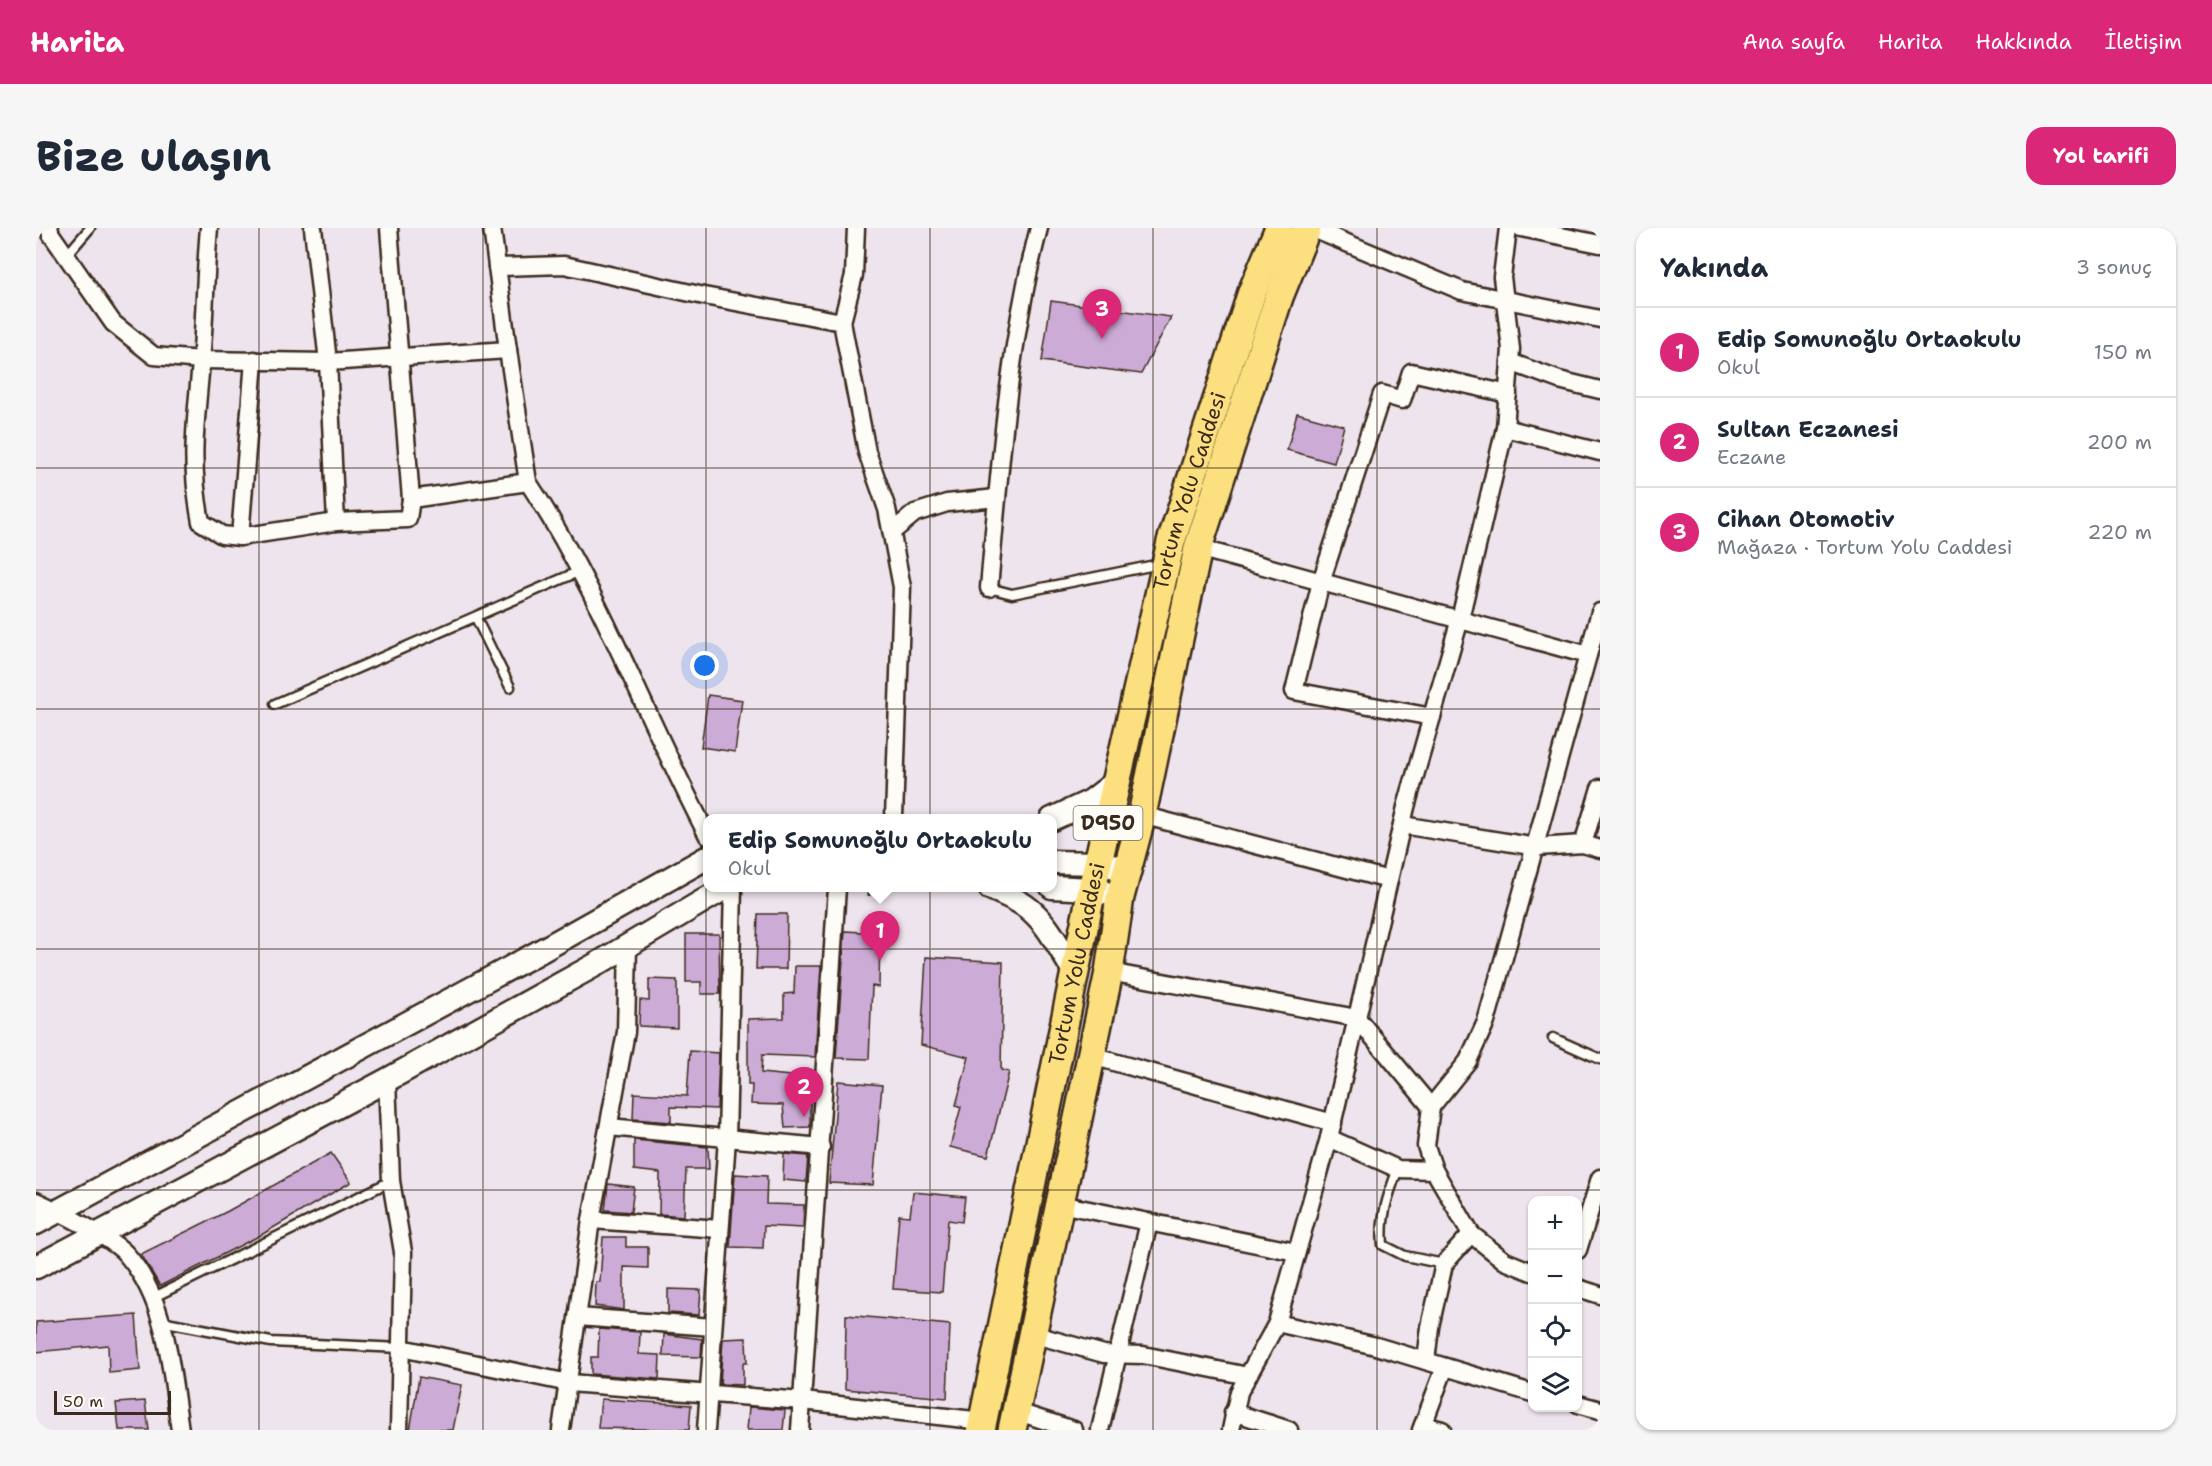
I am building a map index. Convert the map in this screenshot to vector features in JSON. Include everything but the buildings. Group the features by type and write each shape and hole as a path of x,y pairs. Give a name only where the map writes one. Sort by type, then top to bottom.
{"highway":[{"name":"Tortum Yolu Caddesi","path":"982,1425 1095,876 1167,563 1252,292 1279,228"},
{"name":"Tortum Yolu Caddesi","path":"1013,1420 1092,1056 1109,972 1120,897 1142,816 1198,548 1279,297 1309,228"}],"main road":[{"path":"1057,817 1091,801 1117,781"},
{"path":"36,1223 549,947 703,860"},
{"path":"1057,863 1095,876 1120,897"},
{"path":"1057,886 1128,870"},
{"path":"36,1267 387,1080 627,946 718,892"},
{"path":"998,892 1026,906 1036,916 1055,939 1076,974"}],"street":[{"path":"209,228 201,360 193,432 193,483 201,522 222,535 240,537 336,522 408,519 411,499 389,228"},
{"path":"313,228 328,362 336,522"},
{"path":"492,228 528,482 580,571 620,652 672,769 703,827"},
{"path":"856,228 854,275 842,322 867,452 892,532 901,578 903,614 894,814"},
{"path":"989,588 1006,391 1025,281 1039,228"},
{"path":"1309,228 1462,291 1600,319"},
{"path":"1231,1430 1239,1392 1277,1323 1331,1131 1402,825 1460,619 1505,428 1512,349 1502,278 1508,228"},
{"path":"1521,228 1600,244"},
{"path":"45,232 66,257 112,323 154,356 201,360 328,362 508,350"},
{"path":"497,267 564,265 704,296 842,322"},
{"path":"240,537 254,360"},
{"path":"1510,362 1559,380 1600,390"},
{"path":"1432,717 1294,691 1321,582 1382,394 1402,400 1411,372 1508,394"},
{"path":"1505,428 1600,452"},
{"path":"411,499 528,482"},
{"path":"892,532 915,513 947,503 997,498"},
{"path":"1198,548 1588,655"},
{"path":"1528,1270 1505,1261 1471,1234 1434,1170 1426,1146 1431,1107 1468,1061 1486,1022 1537,847 1600,612"},
{"path":"1583,844 1600,788"},
{"path":"1142,816 1389,880"},
{"path":"1402,825 1537,847 1583,844 1600,849"},
{"path":"706,1430 727,1139 733,892"},
{"path":"800,1430 837,892"},
{"path":"561,1430 591,1220 626,1032 627,946"},
{"path":"1109,972 1358,1018 1431,1107"},
{"path":"1092,1056 1331,1131 1398,1169 1434,1170"},
{"path":"387,1080 392,1181 403,1252 399,1430"},
{"path":"609,1127 821,1147"},
{"path":"1582,1237 1600,1178"},
{"path":"36,1201 58,1211 126,1253 152,1298 166,1336 180,1430"},
{"path":"1060,1204 1296,1252"},
{"path":"591,1220 720,1229"},
{"path":"1100,1430 1149,1222"},
{"path":"1426,1361 1430,1327 1444,1264 1471,1234"},
{"path":"1582,1289 1600,1294"},
{"path":"578,1317 713,1327"},
{"path":"1277,1323 1376,1346 1528,1392"},
{"path":"1032,1334 1104,1354 1143,1355 1248,1376"},
{"path":"401,1348 569,1383 708,1396 803,1401 982,1425"},
{"path":"1442,1430 1422,1428 1445,1367"},
{"path":"1582,1405 1600,1410"},
{"path":"1233,1412 1289,1430"},
{"path":"1013,1420 1074,1430"}],"lane":[{"path":"66,257 90,228"},
{"path":"989,588 1012,594 1167,563"},
{"path":"275,704 580,571"},
{"path":"476,618 510,687"},
{"path":"1553,1038 1600,1059"},
{"path":"1398,1169 1386,1200 1381,1226 1383,1245 1406,1257 1444,1264"},
{"path":"152,1298 392,1181"},
{"path":"161,1321 271,1342 401,1348"}],"place":[{"name":"Cihan Otomotiv","path":"1102,339"},
{"name":"Edip Somunoğlu Ortaokulu","path":"880,961"},
{"name":"Sultan Eczanesi","path":"804,1117"}]}
